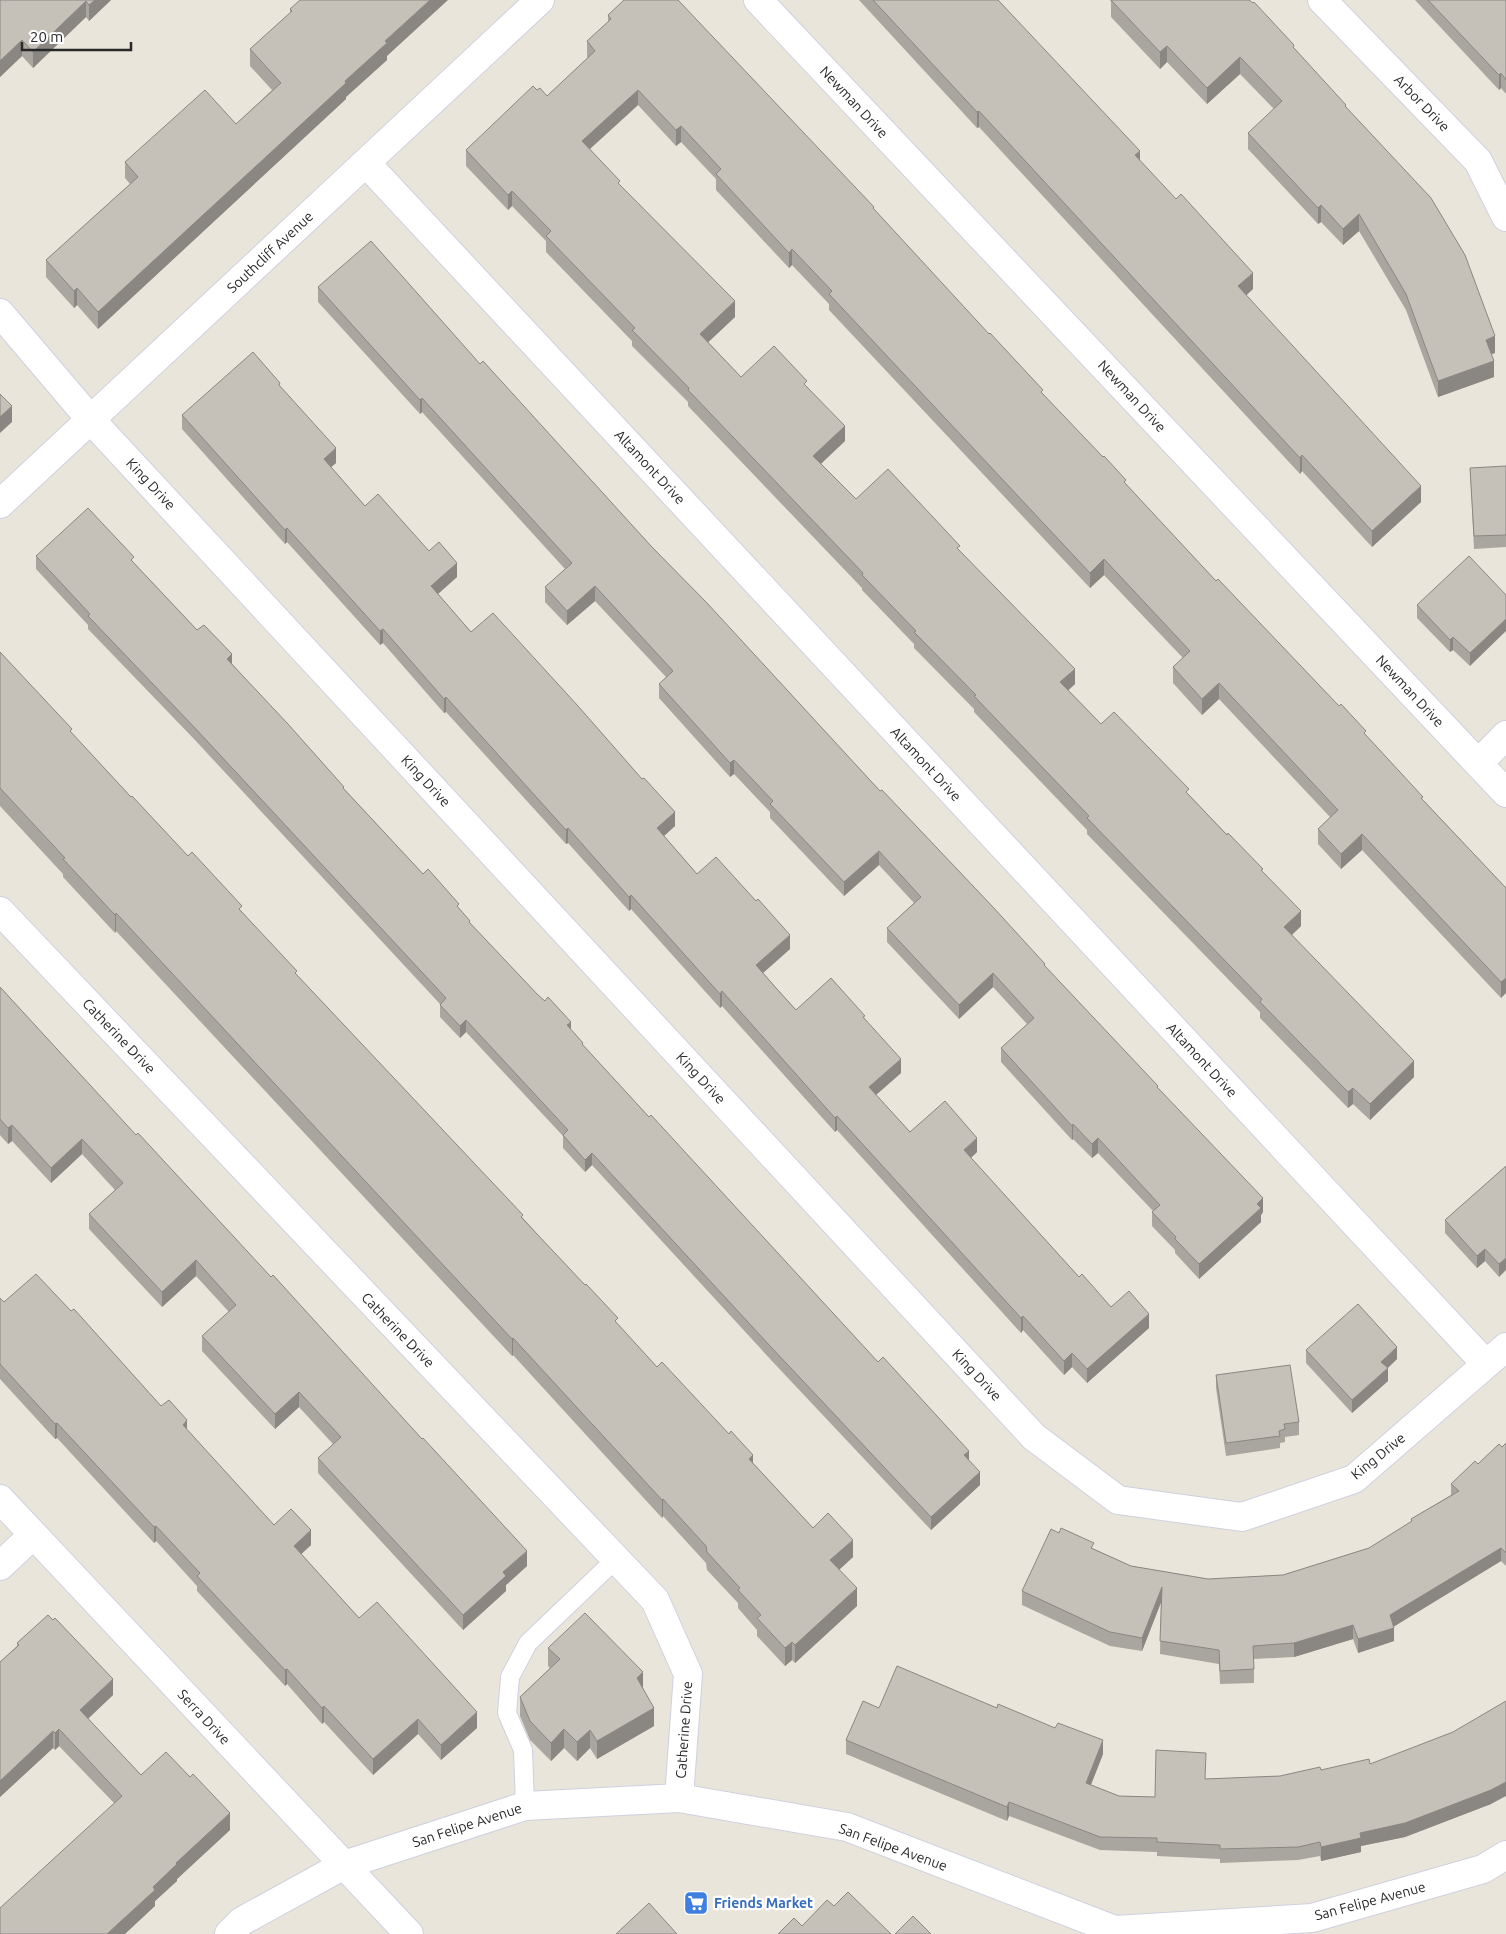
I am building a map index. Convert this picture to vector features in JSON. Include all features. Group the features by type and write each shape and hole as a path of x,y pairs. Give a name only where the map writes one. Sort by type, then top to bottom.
{"street":[{"name":"Southcliff Avenue","path":"0,504 540,0"},
{"name":"Newman Drive","path":"758,0 1506,792"},
{"name":"Arbor Drive","path":"1322,0 1478,161 1506,217"},
{"name":"Altamont Drive","path":"366,163 1496,1356"},
{"name":"King Drive","path":"0,313 91,420 1034,1437 1118,1500 1242,1517 1354,1479 1496,1356"},
{"path":"1479,763 1506,735"},
{"name":"Catherine Drive","path":"0,911 655,1600 688,1674 679,1798"},
{"name":"Serra Drive","path":"0,1499 409,1934"},
{"path":"0,1566 33,1535"},
{"name":"San Felipe Avenue","path":"229,1934 242,1921 344,1865 525,1806 679,1798 847,1828 1115,1932 1312,1918 1483,1869 1506,1855"}],"lane":[{"path":"525,1806 523,1750 507,1712 510,1677 528,1644 616,1559"}],"building":[{"path":"0,0 95,0 89,5 86,1 33,52 22,40 0,61"},
{"path":"300,0 430,0 385,41 387,43 345,81 346,83 98,312 77,288 74,291 46,260 138,177 125,162 205,90 236,124 281,83 250,49 292,11 290,9"},
{"path":"624,0 678,0 874,207 989,334 1043,390 1041,392 1126,480 1124,482 1216,581 1218,579 1339,706 1341,704 1366,731 1364,733 1423,797 1421,798 1506,888 1506,978 1501,982 1362,834 1341,854 1318,829 1338,810 1219,683 1202,699 1173,667 1190,651 1104,559 1090,573 829,294 832,291 792,249 789,253 716,174 721,169 681,126 676,130 638,90 582,141 620,181 618,183 735,301 700,334 741,377 774,346 807,381 804,384 845,426 813,456 856,499 888,469 960,546 957,548 1075,669 1060,682 1101,724 1114,712 1189,789 1186,792 1263,869 1261,870 1301,911 1284,927 1414,1061 1370,1104 1353,1088 1348,1092 1260,1002 1262,999 1087,818 1089,816 974,696 976,695 914,632 916,631 862,575 863,573 632,330 635,328 546,236 551,231 512,191 508,195 466,150 533,86 537,90 540,88 547,96 595,51 587,41 611,19 608,15"},
{"path":"873,0 998,0 1140,151 1135,155 1176,199 1181,194 1253,273 1238,286 1421,486 1372,531 1302,455 1300,458 979,111 977,112"},
{"path":"1111,0 1249,0 1254,2 1294,45 1293,47 1345,106 1431,198 1465,255 1495,336 1486,340 1494,361 1438,381 1406,294 1359,214 1343,229 1321,205 1318,208 1248,133 1282,101 1240,57 1207,88 1167,46 1160,52"},
{"path":"1428,0 1506,0 1506,80 1501,73 1499,75"},
{"path":"371,241 480,364 483,361 651,546 707,603 880,791 882,790 992,906 1157,1087 1263,1198 1257,1204 1261,1208 1199,1264 1152,1212 1160,1205 1098,1138 1092,1144 1073,1124 1072,1126 1001,1048 1034,1018 993,973 959,1005 887,928 921,897 879,851 844,882 770,804 773,801 734,760 730,763 659,684 673,671 595,586 567,611 545,587 572,563 318,287"},
{"path":"253,352 280,383 279,385 336,448 324,459 365,506 378,494 429,551 439,542 457,563 431,586 471,632 493,613 642,779 644,778 675,812 657,828 697,874 716,857 756,901 758,899 790,935 756,965 796,1010 831,978 901,1059 869,1087 910,1132 945,1101 977,1138 964,1150 1079,1277 1082,1274 1111,1307 1129,1291 1149,1314 1087,1369 1072,1353 1064,1361 1023,1316 1021,1318 837,1116 835,1118 722,991 720,994 631,895 629,897 568,828 566,830 446,697 444,699 383,629 380,631 287,528 285,530 182,415"},
{"path":"0,394 12,406 0,417"},
{"path":"1506,466 1506,535 1474,536 1470,468"},
{"path":"88,508 134,557 131,560 197,630 204,625 232,654 227,659 423,874 428,869 459,904 457,906 469,922 538,995 545,1001 548,997 571,1022 567,1025 582,1044 649,1117 651,1115 878,1362 883,1357 969,1451 964,1455 980,1472 931,1517 592,1153 585,1160 563,1135 568,1130 466,1020 460,1026 440,1005 446,998 88,616 90,614 36,556"},
{"path":"1469,556 1506,595 1506,619 1470,653 1453,637 1450,640 1417,605"},
{"path":"0,652 72,729 70,731 131,797 188,856 192,852 242,906 239,909 297,971 295,973 523,1215 521,1217 618,1318 615,1321 657,1367 662,1362 729,1434 731,1431 753,1455 749,1459 813,1528 828,1513 853,1540 830,1560 857,1588 795,1645 792,1642 785,1648 757,1618 761,1615 738,1590 740,1588 707,1552 706,1546 116,913 115,915 0,788"},
{"path":"0,987 136,1135 138,1133 271,1277 273,1275 527,1551 503,1572 506,1576 463,1615 318,1458 341,1437 299,1392 275,1414 202,1336 236,1305 196,1260 162,1292 89,1214 123,1183 82,1139 51,1168 12,1125 8,1128 0,1119"},
{"path":"1506,1166 1506,1258 1499,1264 1485,1249 1477,1256 1445,1220"},
{"path":"36,1274 71,1311 74,1309 161,1406 169,1400 187,1420 183,1425 274,1525 291,1509 311,1530 294,1546 359,1618 377,1602 477,1712 441,1745 418,1719 373,1759 324,1706 322,1708 287,1669 285,1670 197,1576 200,1573 156,1526 154,1527 57,1423 55,1424 0,1364 0,1298 4,1302"},
{"path":"1358,1304 1397,1347 1381,1362 1388,1368 1352,1400 1306,1350"},
{"path":"1290,1365 1299,1422 1284,1424 1285,1429 1279,1431 1280,1436 1226,1443 1216,1375"},
{"path":"1506,1443 1506,1553 1501,1548 1390,1615 1394,1628 1358,1639 1353,1625 1294,1643 1253,1646 1254,1669 1220,1671 1219,1650 1160,1641 1162,1587 1142,1638 1110,1632 1022,1591 1051,1529 1059,1533 1061,1528 1094,1543 1091,1548 1131,1566 1208,1579 1283,1575 1369,1548 1412,1521 1411,1519 1459,1491 1451,1484 1475,1461 1478,1464 1499,1444 1502,1447"},
{"path":"585,1613 643,1672 637,1678 654,1708 597,1741 590,1730 577,1742 564,1729 551,1743 530,1721 520,1697 560,1659 548,1648"},
{"path":"48,1615 53,1620 55,1618 113,1679 80,1710 141,1775 166,1752 190,1777 193,1774 230,1813 176,1863 153,1887 155,1890 107,1934 0,1934 0,1908 122,1796 59,1729 55,1733 53,1731 0,1781 0,1662 19,1645 17,1643"},
{"path":"897,1666 997,1708 998,1704 1055,1728 1058,1723 1103,1740 1086,1783 1119,1796 1155,1797 1156,1750 1206,1753 1205,1779 1280,1776 1320,1767 1321,1770 1369,1759 1370,1764 1453,1732 1506,1701 1506,1782 1491,1790 1405,1823 1360,1833 1361,1838 1321,1847 1320,1842 1298,1847 1220,1849 1220,1845 1157,1842 1157,1838 1100,1837 1009,1802 1007,1807 846,1740 863,1701 879,1708"},
{"path":"848,1892 891,1934 778,1934 794,1918 802,1926 827,1900 834,1906"},
{"path":"649,1903 677,1934 616,1934"},
{"path":"913,1916 931,1934 895,1934"}],"place":[{"name":"Friends Market","path":"696,1903"}]}
